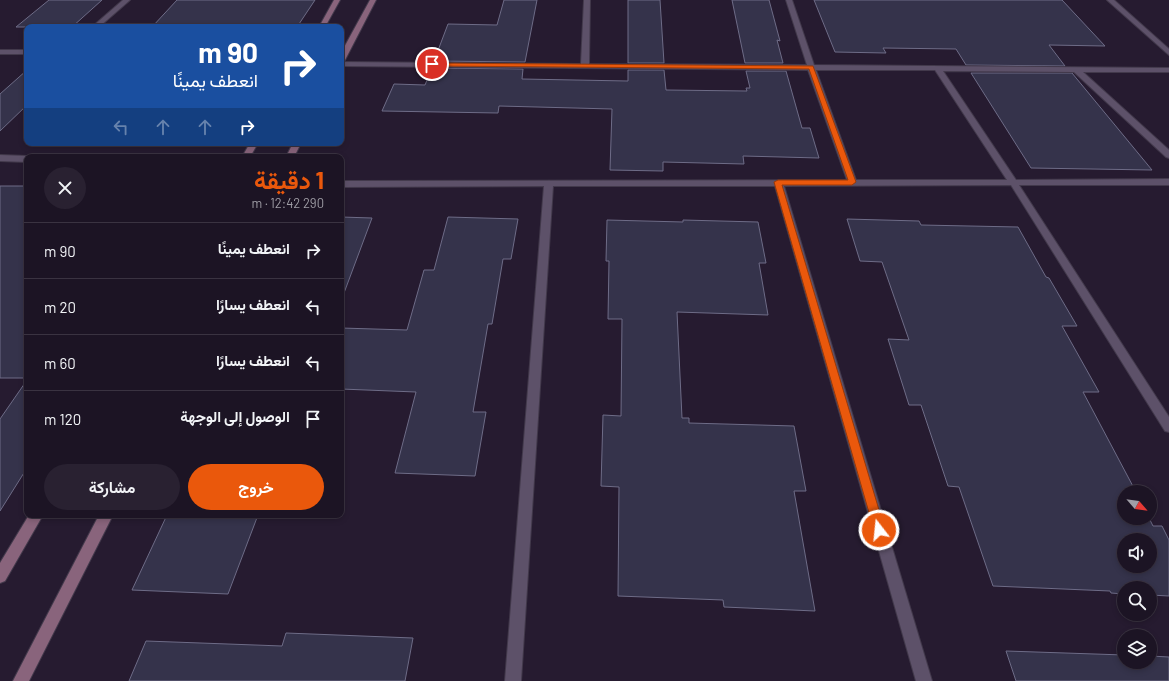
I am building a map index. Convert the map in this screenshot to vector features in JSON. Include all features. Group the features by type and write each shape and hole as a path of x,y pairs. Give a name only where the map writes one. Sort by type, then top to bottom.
{"main road":[{"path":"324,24 337,0"},
{"path":"344,54 373,0"},
{"path":"0,576 34,518"},
{"path":"21,681 104,518"}],"street":[{"path":"99,24 127,0"},
{"path":"585,66 587,0"},
{"path":"789,0 852,182"},
{"path":"1110,0 1169,53"},
{"path":"0,52 24,52"},
{"path":"344,64 1169,70"},
{"path":"938,69 1013,182 1169,427"},
{"path":"1077,70 1169,155"},
{"path":"0,158 24,159"},
{"path":"778,182 924,681"},
{"path":"344,184 1169,182"},
{"path":"513,681 549,183"}],"building":[{"path":"49,0 102,0 75,24 24,24 24,27 16,27"},
{"path":"177,0 315,0 299,24 155,24"},
{"path":"504,0 537,0 525,62 434,61 448,24 497,25"},
{"path":"628,0 660,0 664,63 628,63"},
{"path":"732,0 769,0 780,41 777,40 783,63 745,63"},
{"path":"814,0 1062,0 1105,46 1049,45 1065,66 966,65 956,49 883,48 886,53 835,52"},
{"path":"432,68 523,69 522,79 628,81 628,70 664,70 666,90 747,91 746,88 750,88 746,71 786,71 802,128 810,128 819,158 743,156 744,164 663,162 663,171 610,170 612,109 499,106 498,113 382,111 394,84 425,85"},
{"path":"24,73 24,108 0,131 0,94"},
{"path":"971,73 1072,73 1152,170 1031,168"},
{"path":"0,186 24,186 24,378 0,378"},
{"path":"344,217 372,218 344,293"},
{"path":"448,217 518,219 511,259 503,259 492,324 488,324 473,412 486,412 475,476 395,473 416,392 344,389 344,328 407,330 424,270 434,270"},
{"path":"847,219 919,221 921,225 1018,227 1046,277 1049,278 1077,326 1062,326 1099,392 1083,392 1132,485 1117,485 1117,525 1162,526 1169,540 1169,596 1157,595 1157,581 1117,581 1117,593 1111,593 1110,591 993,586 959,487 948,486 921,405 909,405 888,339 909,340 882,262 860,261"},
{"path":"607,220 758,222 766,263 759,263 768,315 677,312 682,418 689,418 689,423 794,426 806,491 794,491 815,611 724,607 723,600 618,596 619,487 601,486 603,415 621,416 622,319 608,319 609,261 606,261"},
{"path":"24,384 24,473 0,511 0,419"},
{"path":"166,518 257,518 228,594 132,590"},
{"path":"286,633 413,638 405,681 129,681 146,641 282,646"},
{"path":"1006,651 1117,655 1117,669 1157,669 1157,656 1169,657 1169,681 1016,681"}],"route":[{"path":"432,64 811,67 852,182 778,182 879,530"}]}
